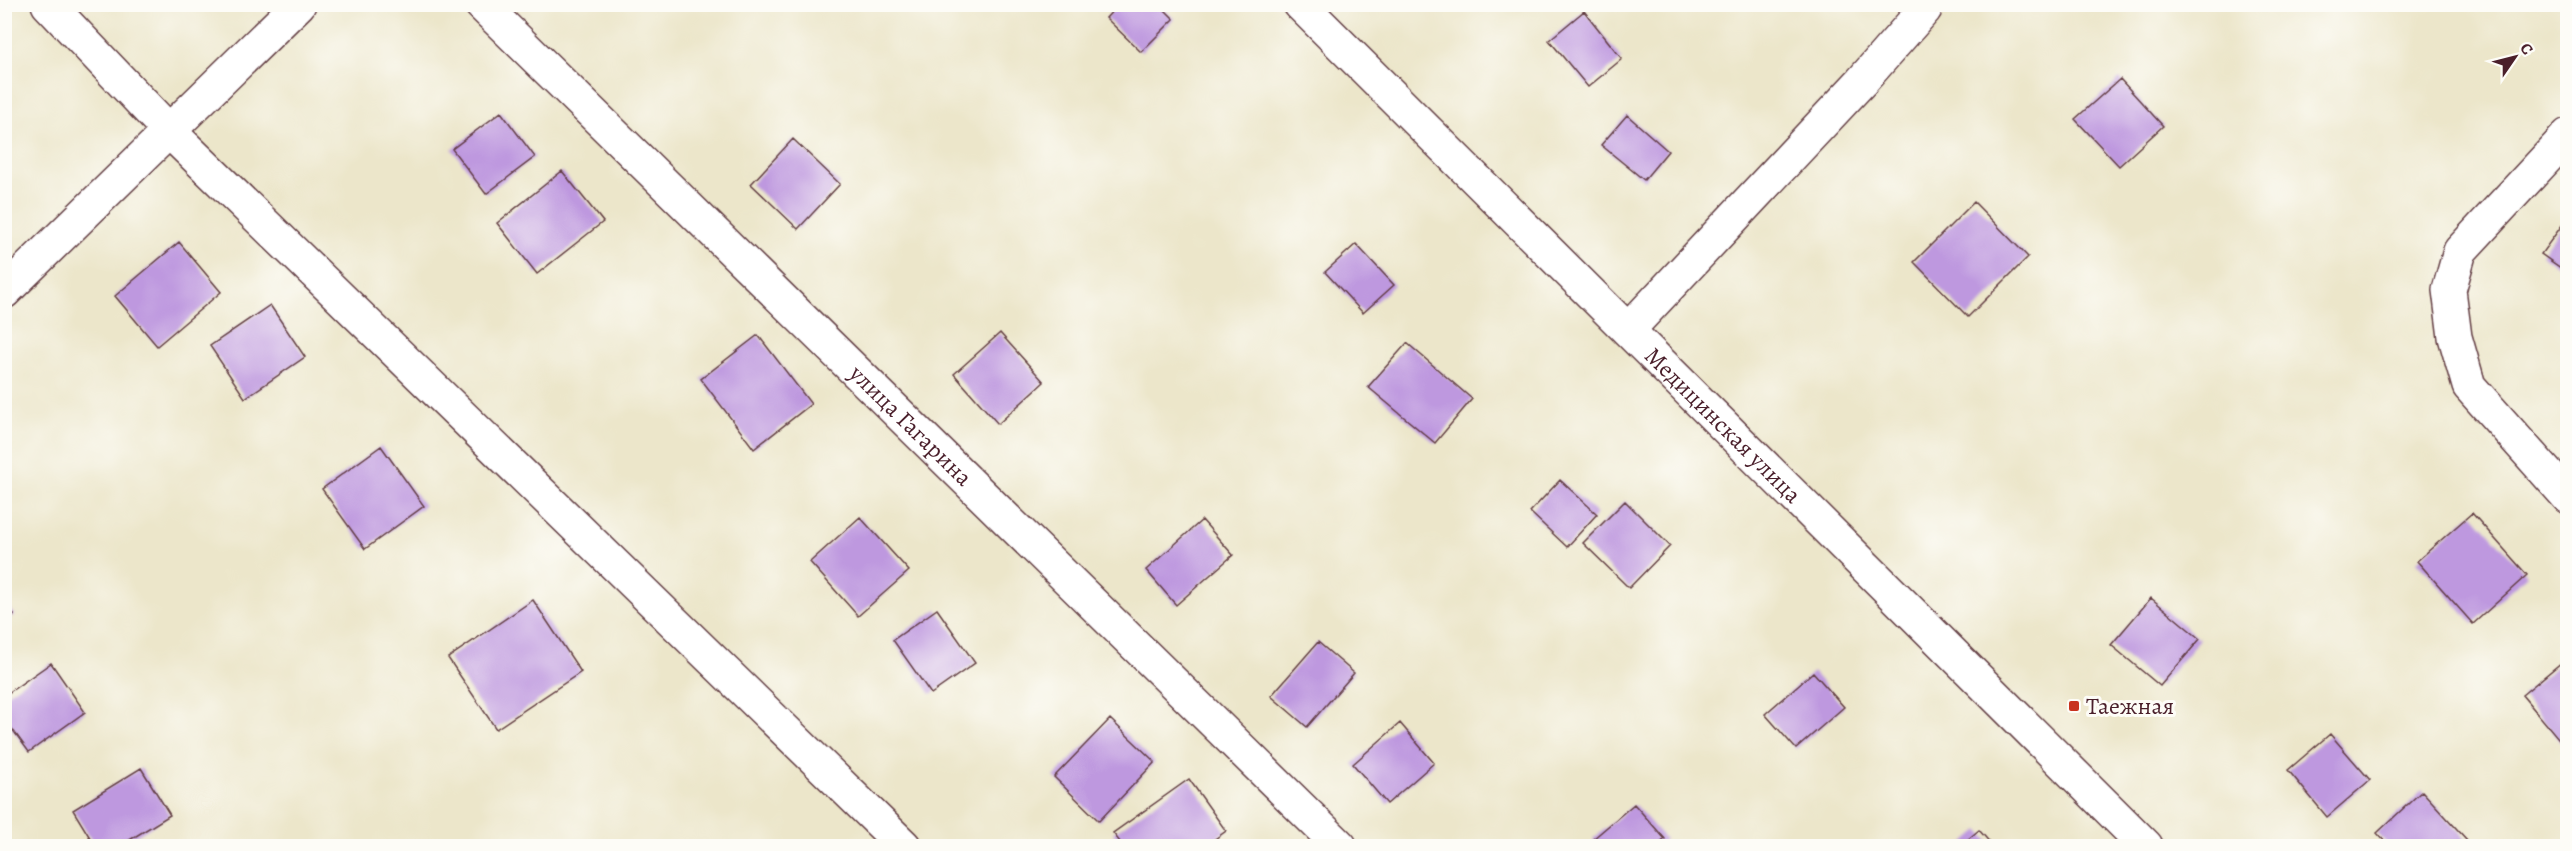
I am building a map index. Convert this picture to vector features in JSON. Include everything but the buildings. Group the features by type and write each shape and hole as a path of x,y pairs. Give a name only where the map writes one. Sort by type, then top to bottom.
{"street":[{"path":"48,4 169,131 904,846"},
{"path":"4,292 299,4"},
{"name":"улица Гагарина","path":"481,4 1340,846"},
{"name":"Медицинская улица","path":"1300,4 2146,846"},
{"path":"1628,330 1862,82 1926,4"},
{"path":"2568,135 2460,251 2449,290 2455,337 2469,386 2568,497"}],"place":[{"name":"Таежная","path":"2074,706"}]}
